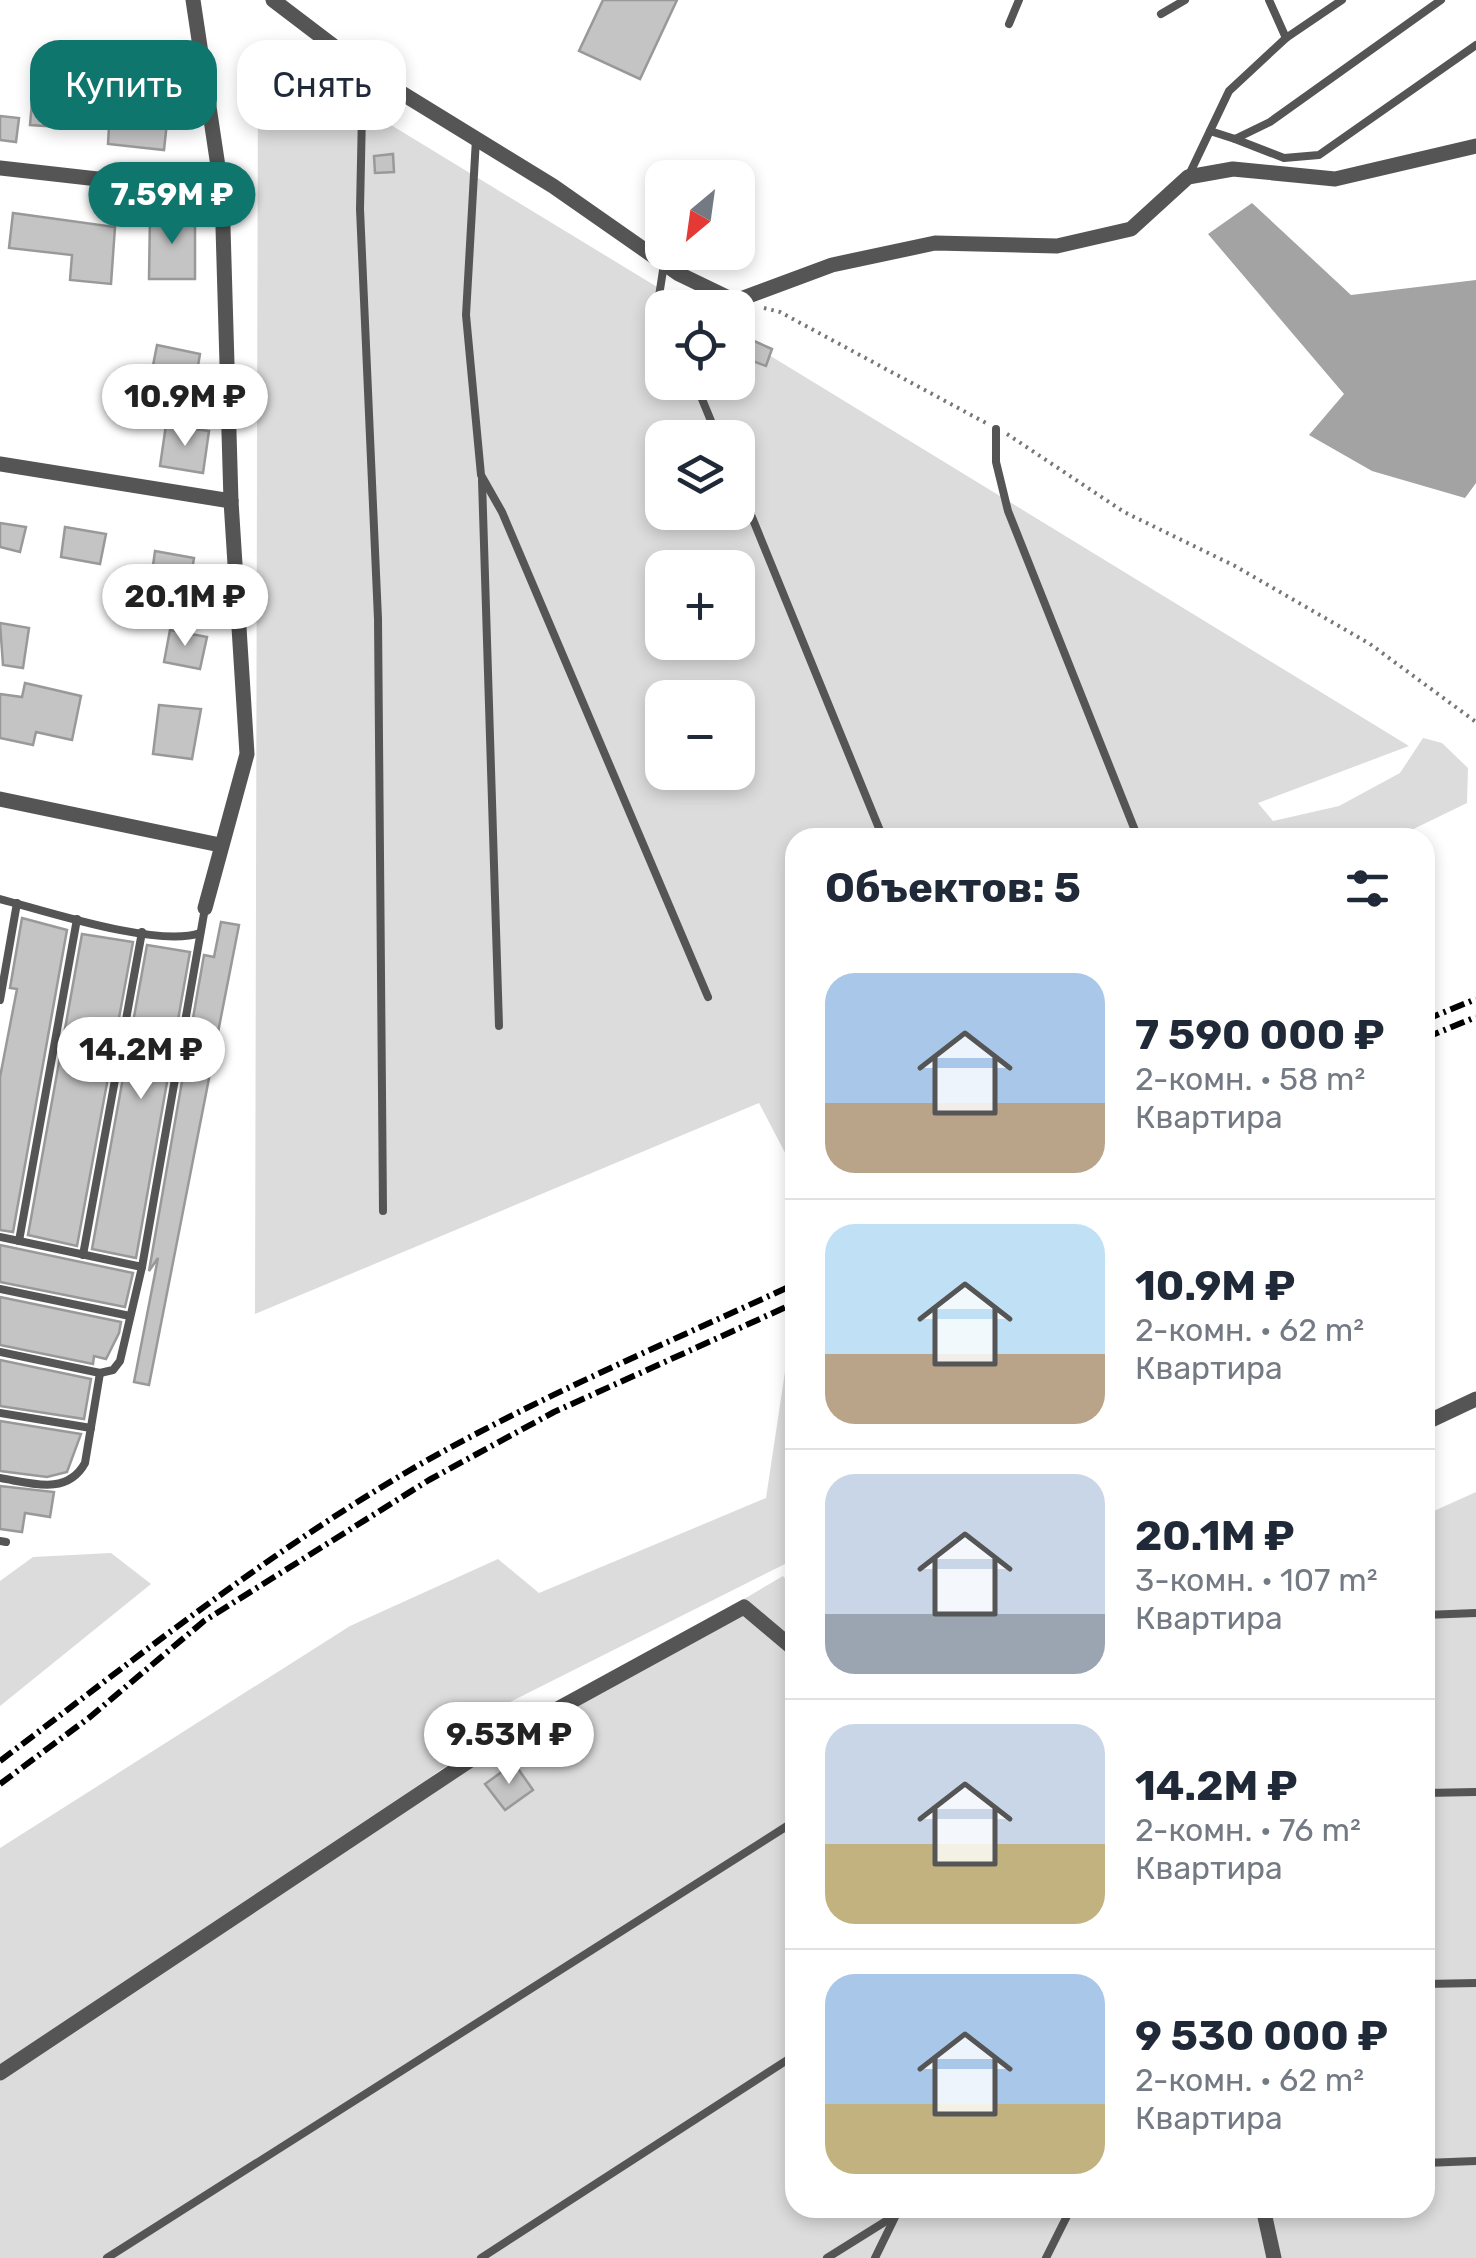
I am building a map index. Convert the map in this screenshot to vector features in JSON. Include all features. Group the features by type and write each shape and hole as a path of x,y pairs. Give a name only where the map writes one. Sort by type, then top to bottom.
{"street":[{"path":"193,0 222,193 231,500 247,754 205,908"},
{"path":"273,0 326,40"},
{"path":"406,96 645,251"},
{"path":"755,294 832,265 934,243 1056,246 1131,229 1188,177 1233,168 1335,179 1476,146"},
{"path":"0,168 222,193"},
{"path":"676,270 714,290"},
{"path":"0,464 231,500"},
{"path":"0,799 220,845"},
{"path":"1435,1418 1476,1399"},
{"path":"0,2073 499,1741 744,1607 785,1642"},
{"path":"1265,2218 1274,2258"}],"lane":[{"path":"1009,24 1019,0"},
{"path":"1161,14 1185,0"},
{"path":"1269,0 1286,38"},
{"path":"1188,177 1229,90 1286,38 1342,0"},
{"path":"1235,139 1270,122 1440,0"},
{"path":"1210,131 1284,158 1319,155 1476,46"},
{"path":"362,130 360,209 378,619 384,1211"},
{"path":"476,139 466,315 482,475 499,1026"},
{"path":"996,429 996,462 1008,511 1134,828"},
{"path":"482,475 510,530 708,997"},
{"path":"755,525 879,828"},
{"path":"0,899 142,932 185,938 200,933"},
{"path":"0,1000 17,904"},
{"path":"0,1352 100,1373 117,1366 142,1267 205,908"},
{"path":"18,1241 78,919"},
{"path":"83,1254 142,932"},
{"path":"0,1237 142,1267"},
{"path":"0,1288 130,1316"},
{"path":"0,1478 50,1485 69,1481 86,1463 100,1373"},
{"path":"0,1413 91,1428"},
{"path":"1435,1614 1476,1613"},
{"path":"1435,1793 1476,1792"},
{"path":"107,2258 785,1827"},
{"path":"1435,1984 1476,1983"},
{"path":"481,2258 785,2062"},
{"path":"1435,2163 1476,2161"},
{"path":"827,2258 891,2218"},
{"path":"875,2258 895,2218"},
{"path":"1046,2258 1066,2218"}],"path":[{"path":"755,306 780,312 996,429 1124,512 1236,566 1370,644 1476,722"}],"shaded area":[{"path":"258,130 399,130 662,290 645,290 645,400 755,400 755,346 1409,746 1258,803 1273,821 1339,806 1400,773 1423,738 1442,743 1468,768 1467,803 1416,828 785,828 785,1153 759,1103 255,1314"},
{"path":"1252,203 1351,295 1476,280 1476,483 1465,498 1372,471 1309,435 1344,394 1208,234"},
{"path":"785,1372 785,1564 506,1704 477,1743 389,1808 783,1576 785,2218 1435,2218 1435,1510 1476,1492 1476,2258 0,2258 0,1848 350,1626 498,1559 539,1593 766,1498"},
{"path":"111,1553 151,1584 0,1706 0,1581 33,1557"}],"building":[{"path":"603,0 677,0 640,79 579,51"},
{"path":"0,116 19,118 16,142 0,140"},
{"path":"109,130 166,130 164,150 108,144"},
{"path":"393,154 394,172 375,173 374,156"},
{"path":"13,213 115,227 111,284 70,280 72,255 9,248"},
{"path":"150,215 195,216 195,279 149,279"},
{"path":"755,341 772,349 766,366 755,362"},
{"path":"157,345 200,354 193,395 149,386"},
{"path":"166,425 209,431 203,473 160,466"},
{"path":"0,523 26,527 20,552 0,547"},
{"path":"65,527 106,534 100,564 61,557"},
{"path":"155,551 194,558 190,581 152,573"},
{"path":"0,623 29,628 23,668 3,665"},
{"path":"170,630 207,637 200,669 164,662"},
{"path":"25,683 81,696 72,740 36,732 33,745 0,738 0,694 22,697"},
{"path":"159,705 201,709 192,759 153,754"},
{"path":"22,918 67,930 13,1232 0,1230 0,1077 17,989 10,988"},
{"path":"221,922 239,925 149,1385 134,1382 158,1258 149,1271 204,955 214,957"},
{"path":"82,934 133,942 77,1246 28,1235"},
{"path":"147,945 190,952 136,1258 92,1249"},
{"path":"0,1245 133,1273 125,1307 0,1282"},
{"path":"0,1297 121,1322 119,1333 106,1359 94,1356 93,1364 0,1345"},
{"path":"0,1360 91,1379 84,1419 0,1406"},
{"path":"0,1421 81,1434 67,1472 47,1477 0,1471"},
{"path":"0,1486 54,1492 50,1517 25,1513 22,1532 0,1529"},
{"path":"514,1763 533,1790 505,1810 485,1784"}],"railway":[{"path":"1435,1016 1476,999"},
{"path":"1435,1034 1476,1017"},
{"path":"0,1761 208,1604 370,1494 517,1413 785,1289"},
{"path":"0,1784 90,1717 204,1621 429,1480 554,1412 785,1308"}]}
